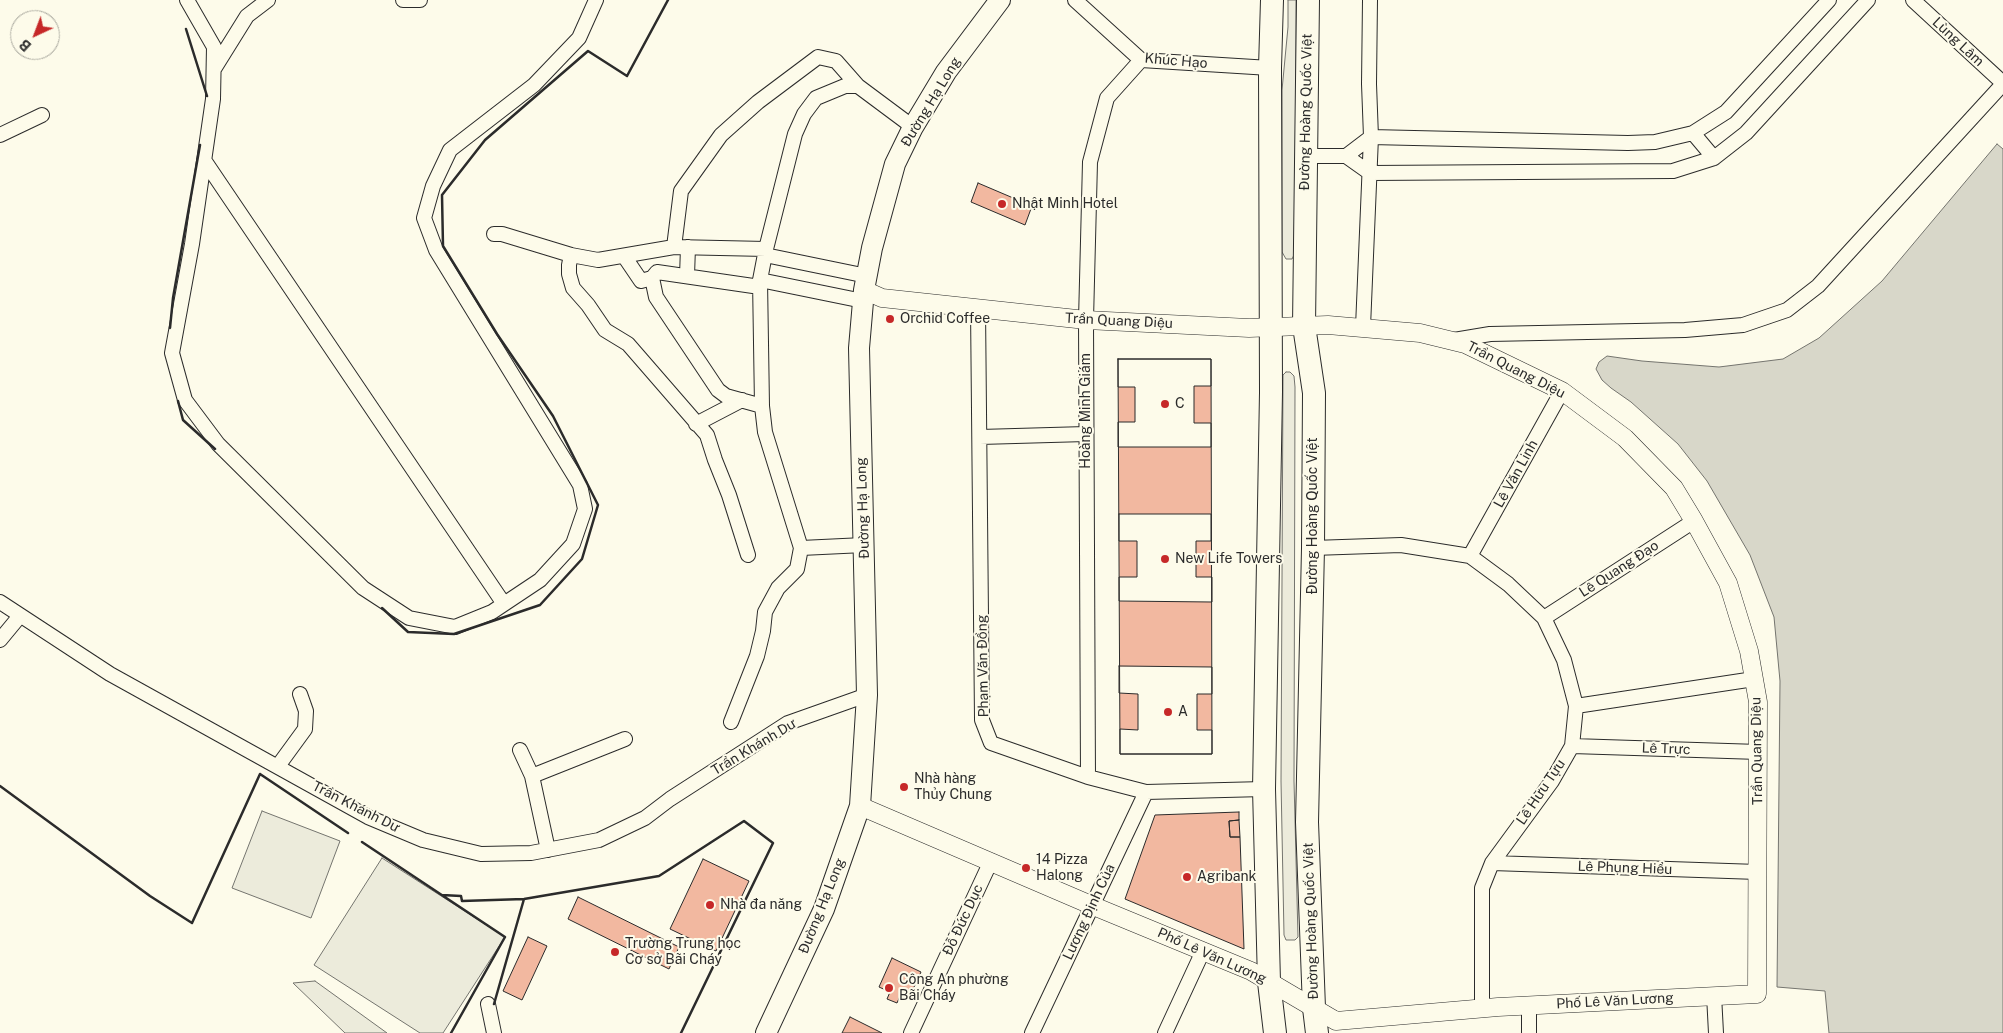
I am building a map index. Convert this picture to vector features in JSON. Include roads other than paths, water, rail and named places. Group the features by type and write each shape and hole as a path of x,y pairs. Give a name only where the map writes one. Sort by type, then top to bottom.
{"main road":[{"name":"Đường Hạ Long","path":"766,1033 824,909 860,806 867,695 859,348 864,289 872,248 895,164 913,127 946,72 1000,0"},
{"path":"1272,0 1270,68 1271,327 1264,789 1269,982 1275,1033"},
{"name":"Đường Hoàng Quốc Việt","path":"1308,0 1304,326 1314,393 1314,548 1307,822 1314,1008 1317,1033"}],"street":[{"path":"187,0 214,47 214,70 213,99 192,244 172,353 185,400 218,444 363,588 409,618 455,627 492,612 540,580 573,544 585,508 580,485 436,250 424,218 433,186 450,150 534,85 579,38 596,0"},
{"path":"214,70 247,16 268,0"},
{"path":"403,0 420,0"},
{"name":"Khúc Hạo","path":"1075,0 1141,60 1270,68"},
{"path":"1362,327 1372,137 1369,84 1370,0"},
{"path":"1346,156 1372,137 1628,143 1655,142 1693,133 1726,112 1829,0"},
{"path":"1305,156 1346,156 1370,173 1673,171 1714,158 1746,133 1868,0"},
{"name":"Lùng Lâm","path":"1914,0 2003,83"},
{"path":"674,247 681,191 721,135 758,102 818,57 836,61 858,86 913,127"},
{"name":"Hoàng Minh Giám","path":"1088,777 1086,320 1090,162 1107,98 1141,60"},
{"path":"1452,340 1490,334 1685,330 1743,326 1788,310 1818,286 2003,83"},
{"path":"731,722 757,656 765,612 778,588 797,569 801,548 772,461 765,432 762,406 760,283 765,252 795,134 804,114 816,98 845,86 858,86"},
{"path":"0,135 42,115"},
{"path":"1693,133 1714,158"},
{"path":"204,160 504,604"},
{"path":"494,234 502,234 571,255 598,260 674,247 765,252 864,289"},
{"path":"687,276 688,247"},
{"path":"571,255 568,265 573,288 588,305 605,330 628,344 707,435 730,495 748,555"},
{"path":"624,256 641,281 652,278 658,272 760,283 864,289"},
{"path":"652,278 656,297 712,382 726,396 762,406"},
{"name":"Trần Quang Diệu","path":"864,289 882,298 1086,320 1271,327 1362,327 1420,333 1465,344 1562,391 1625,438 1674,488 1694,521 1728,583 1749,652 1758,702 1757,994"},
{"name":"Phạm Văn Đồng","path":"978,308 982,720 991,744 1088,777 1146,792 1264,789"},
{"name":"Lê Văn Linh","path":"1470,556 1562,391"},
{"path":"696,424 742,400"},
{"path":"980,437 1086,434"},
{"name":"Lê Quang Đạo","path":"1544,618 1694,521"},
{"path":"801,548 864,544"},
{"name":"Lê Hữu Tựu","path":"1314,548 1401,545 1470,556 1508,584 1544,618 1564,660 1576,706 1572,746 1552,781 1492,864 1482,888 1482,1009"},
{"name":"Trần Khánh Dư","path":"0,602 110,674 368,817 423,840 481,854 532,853 599,840 645,818 670,799 788,723 867,695"},
{"path":"0,640 19,616"},
{"path":"1576,706 1754,679"},
{"path":"278,766 305,729 306,711 300,694"},
{"path":"532,776 625,739"},
{"name":"Lê Trực","path":"1572,746 1759,752"},
{"path":"520,750 532,776 548,850"},
{"name":"Lương Định Của","path":"1032,1033 1146,792"},
{"name":"Phố Lê Văn Lương","path":"860,806 1091,906 1251,971 1336,1021 1482,1009 1757,994"},
{"name":"Đỗ Đức Dục","path":"910,1033 990,861"},
{"name":"Lê Phụng Hiểu","path":"1492,864 1758,872"},
{"path":"1166,1033 1203,950"},
{"path":"1714,995 1716,1033"},
{"path":"488,1004 494,1033"},
{"path":"1529,1006 1529,1033"}],"place":[{"name":"Nhật Minh Hotel","path":"1002,204"},
{"name":"Orchid Coffee","path":"890,319"},
{"name":"C","path":"1165,404"},
{"name":"New Life Towers","path":"1165,559"},
{"name":"A","path":"1168,712"},
{"name":"Nhà hàng Thủy Chung","path":"904,787"},
{"name":"14 Pizza Halong","path":"1026,868"},
{"name":"Agribank","path":"1187,877"},
{"name":"Nhà đa năng","path":"710,905"},
{"name":"Trường Trung học Cơ sở Bãi Cháy","path":"615,952"},
{"name":"Công An phường Bãi Cháy","path":"889,988"}]}
